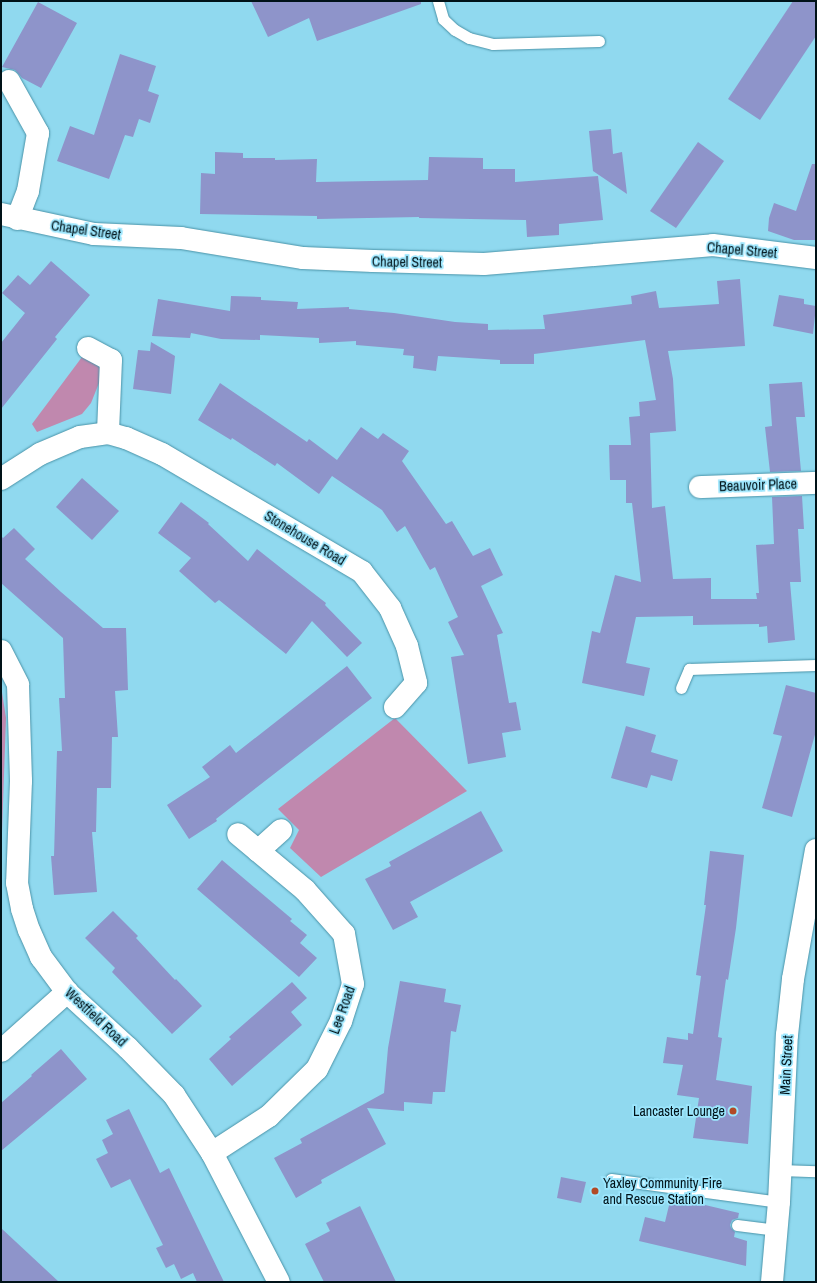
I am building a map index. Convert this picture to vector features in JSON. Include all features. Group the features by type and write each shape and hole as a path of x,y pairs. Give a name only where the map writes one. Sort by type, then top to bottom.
{"street":[{"path":"9,82 38,133 28,191 9,216"},
{"name":"Chapel Street","path":"9,216 94,234 181,238 303,258 484,264 713,245 816,258"},
{"path":"88,348 111,360 108,433"},
{"name":"Stonehouse Road","path":"1,478 40,454 80,437 108,433 126,438 162,454 362,572 390,608 407,646 416,683 395,707"},
{"name":"Beauvoir Place","path":"700,487 816,483"},
{"name":"Westfield Road","path":"1,651 18,686 21,781 17,883 19,896 29,930 41,957 67,992 128,1048 174,1095 212,1153 279,1282"},
{"path":"258,851 281,830"},
{"name":"Lee Road","path":"212,1153 269,1116 317,1069 341,1021 354,984 344,934 305,890 238,834"},
{"name":"Main Street","path":"772,1282 779,1202 787,1035 793,979 816,850"},
{"path":"1,1052 67,992"}],"lane":[{"path":"438,1 444,19 455,30 469,38 493,44 599,41"},
{"path":"681,688 688,669 816,665"},
{"path":"780,1170 816,1171"},
{"path":"611,1179 779,1202"},
{"path":"737,1224 777,1230"}],"shaded area":[{"path":"85,353 100,368 99,383 91,403 82,414 37,432 32,424"},
{"path":"1,686 6,718 1,861"},
{"path":"395,718 467,791 321,877 290,848 299,830 278,809"}],"building":[{"path":"251,1 421,1 421,4 317,41 309,18 268,37"},
{"path":"793,1 816,1 816,36 760,120 728,99"},
{"path":"38,2 77,23 41,88 22,78 15,70 2,67"},
{"path":"120,54 156,66 148,91 159,95 150,123 139,119 133,137 125,135 109,179 57,161 70,126 94,135"},
{"path":"611,129 613,154 622,152 627,194 593,171 589,131"},
{"path":"698,142 724,161 676,228 650,211"},
{"path":"215,152 243,153 243,158 275,158 275,160 317,159 316,182 428,180 429,157 483,158 483,169 515,169 515,182 598,176 603,220 559,224 559,235 527,237 526,220 419,217 317,219 317,216 200,214 201,173 215,174"},
{"path":"812,164 816,164 816,240 794,240 768,231 769,218 774,203 796,211"},
{"path":"51,261 90,295 55,337 57,339 1,409 1,343 25,313 2,293 18,275 30,285"},
{"path":"740,279 745,346 668,351 673,379 676,431 650,433 652,508 665,506 673,579 711,578 711,599 757,599 756,593 759,593 756,545 774,544 772,497 802,496 804,529 798,529 801,582 790,582 795,640 768,643 767,626 759,627 759,624 693,625 693,616 636,617 626,663 650,668 644,696 582,683 592,631 600,633 615,575 641,582 632,503 626,503 626,480 610,480 609,445 631,445 629,417 640,416 639,402 656,400 645,340 534,354 534,364 500,364 500,360 438,356 436,371 413,368 414,356 403,355 404,349 356,345 356,341 319,343 319,338 260,335 260,340 221,339 191,333 190,338 152,336 158,299 230,311 231,296 261,297 261,300 298,302 297,309 349,307 349,309 394,313 455,322 488,324 488,330 545,329 543,315 632,304 631,296 656,291 659,308 719,304 717,281"},
{"path":"779,295 804,299 804,304 816,306 813,334 773,326"},
{"path":"151,342 175,356 171,394 133,389 138,350 150,351"},
{"path":"802,382 805,417 796,417 801,471 770,472 765,427 772,426 769,384"},
{"path":"220,383 307,442 309,439 337,460 361,427 378,439 383,433 409,451 402,461 446,524 452,521 473,556 490,548 503,575 481,586 503,633 497,635 509,703 516,702 521,730 502,733 506,757 468,764 451,657 464,655 448,622 458,617 435,567 430,570 405,526 397,532 382,510 332,476 319,494 277,463 275,466 232,438 231,440 198,420"},
{"path":"82,478 119,511 92,540 56,507"},
{"path":"181,502 209,523 208,524 248,561 257,549 326,603 325,605 362,643 347,657 312,621 286,654 219,600 215,603 179,571 191,558 158,533"},
{"path":"14,528 35,549 25,559 61,592 103,628 126,628 128,690 115,691 118,737 112,737 111,788 97,788 96,832 92,832 97,892 54,895 51,856 54,856 57,751 62,751 59,698 65,698 63,638 1,583 1,536 3,538"},
{"path":"347,666 372,698 216,819 217,821 189,839 167,805 210,777 202,767 230,745 236,753"},
{"path":"786,685 816,693 816,731 792,817 762,808 782,736 773,734"},
{"path":"626,726 656,735 651,752 678,760 672,781 651,775 647,788 611,778"},
{"path":"481,811 503,851 410,902 418,917 393,930 365,879 391,866 389,862"},
{"path":"710,851 744,855 736,928 728,980 726,979 718,1037 722,1038 716,1080 752,1086 748,1144 693,1138 699,1098 677,1095 683,1065 663,1063 667,1037 688,1040 688,1033 693,1034 701,976 696,975 706,905 704,905"},
{"path":"222,860 292,919 290,921 307,935 300,943 317,958 299,977 197,889"},
{"path":"113,911 138,936 136,938 175,980 176,979 202,1006 172,1034 112,972 115,968 85,938"},
{"path":"400,981 446,989 444,1002 461,1005 456,1032 451,1031 445,1092 433,1092 432,1104 404,1102 404,1111 367,1108 386,1144 321,1180 322,1183 296,1198 274,1158 302,1143 300,1139 384,1093 388,1048"},
{"path":"292,982 307,998 291,1012 302,1025 232,1086 209,1059 231,1039 229,1037"},
{"path":"61,1049 87,1079 1,1151 1,1103"},
{"path":"129,1109 160,1173 169,1168 224,1282 197,1282 193,1273 181,1279 174,1264 166,1268 156,1248 163,1245 130,1179 111,1188 96,1159 108,1153 102,1140 113,1134 106,1120"},
{"path":"561,1177 586,1182 581,1203 557,1198"},
{"path":"671,1197 739,1213 738,1218 732,1220 730,1225 735,1232 734,1237 747,1241 746,1266 639,1241 645,1217 665,1222"},
{"path":"360,1206 396,1282 324,1282 305,1244 330,1231 326,1223"},
{"path":"1,1228 59,1282 1,1282"}],"place":[{"name":"Lancaster Lounge","path":"733,1111"},
{"name":"Yaxley Community Fire and Rescue Station","path":"595,1191"}]}
